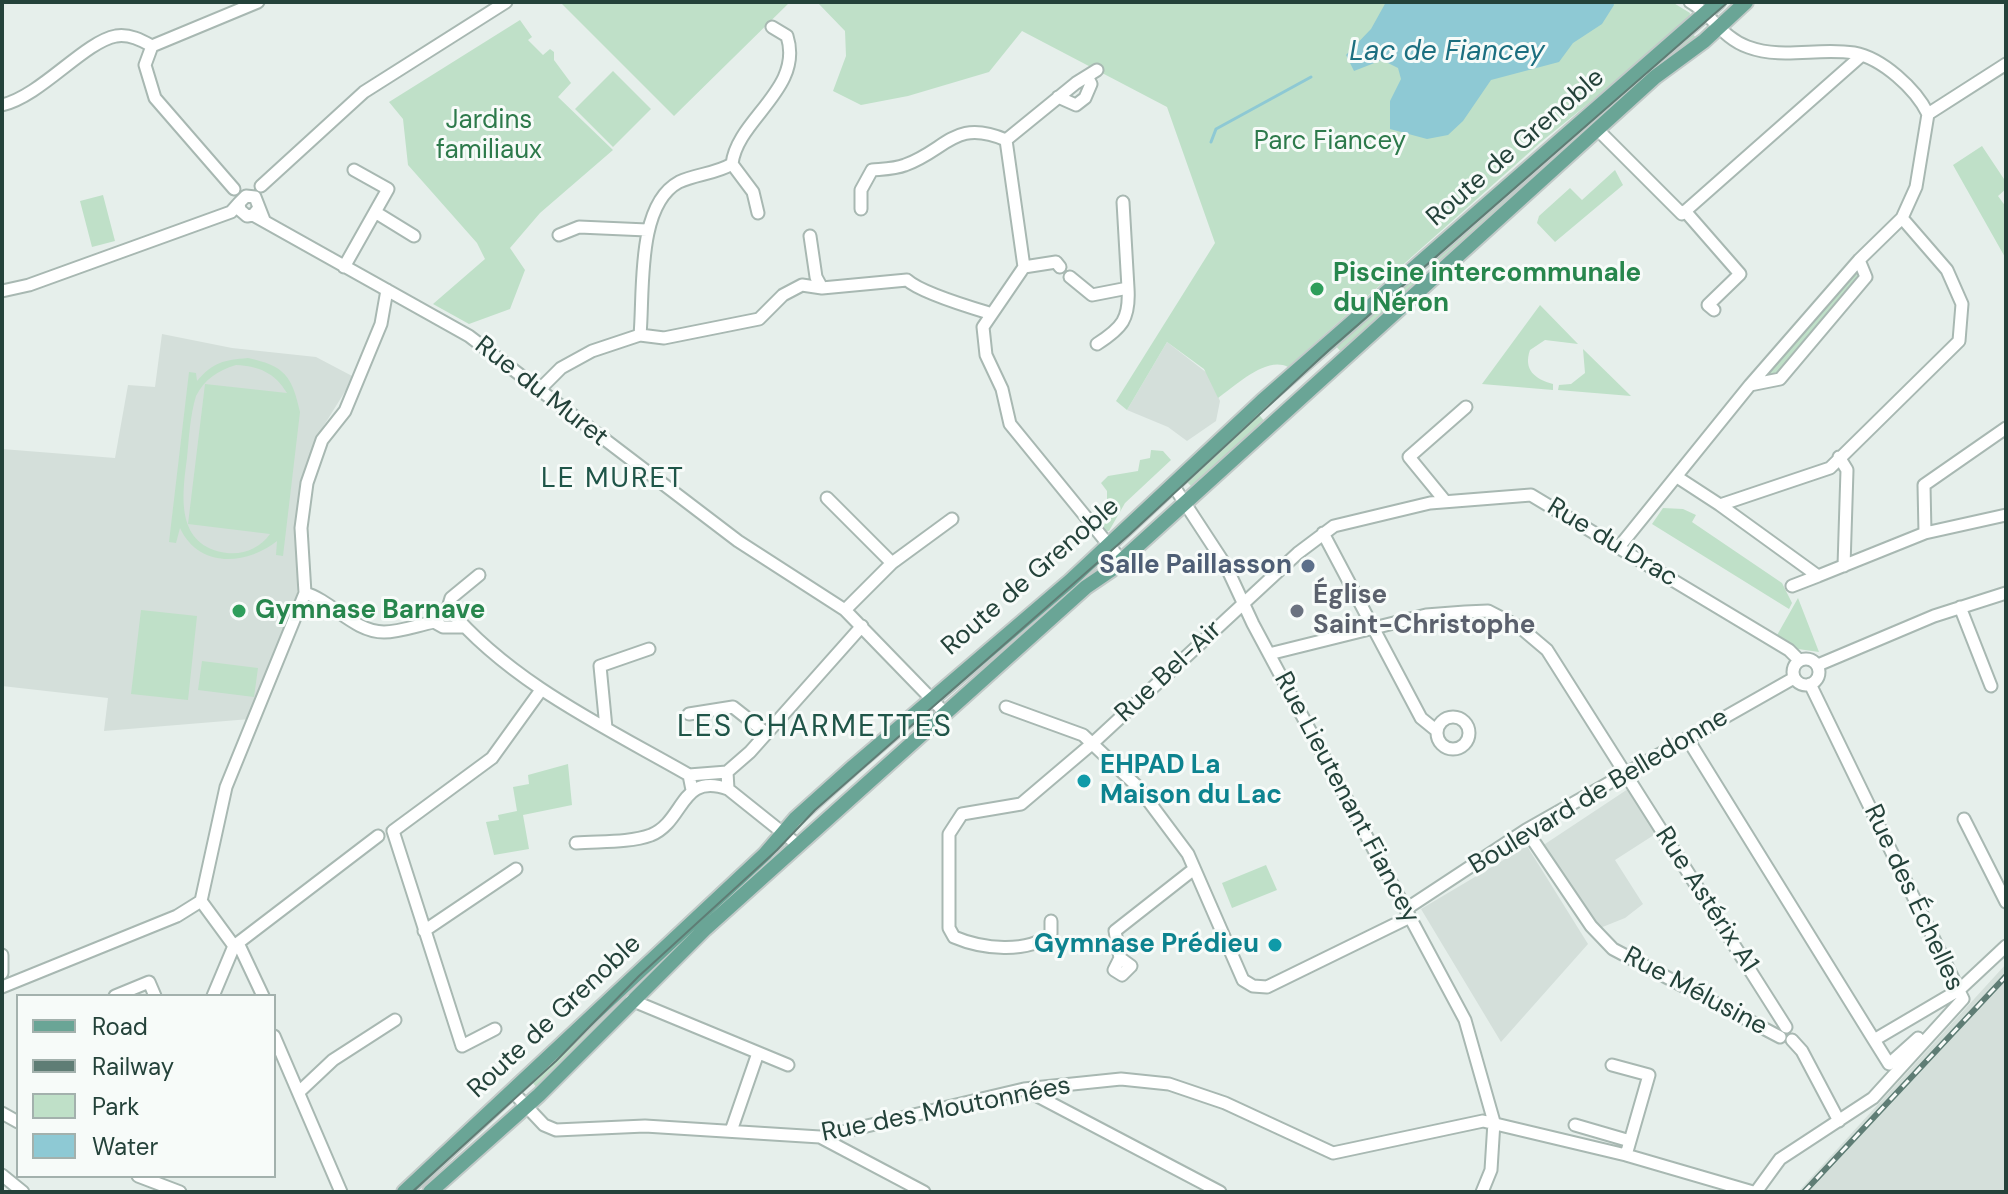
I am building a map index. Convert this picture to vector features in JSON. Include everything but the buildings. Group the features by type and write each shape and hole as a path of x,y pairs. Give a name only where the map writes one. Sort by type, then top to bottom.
{"main road":[{"name":"Route de Grenoble","path":"404,1192 784,834 795,819 931,698 1070,581 1262,401 1718,2"},
{"name":"Route de Grenoble","path":"430,1192 527,1107 631,1000 798,845 1121,560 1655,77 1746,2"}],"street":[{"path":"2,105 30,93 115,36 135,37 152,46 258,2"},
{"path":"2,291 29,285 248,206 261,186 364,92 506,2"},
{"path":"1619,547 1750,385 1859,260 1902,218 1916,187 1928,114 1919,95 1901,78 1861,56 1763,51 1734,41 1690,2"},
{"path":"758,213 753,192 732,164 734,152 775,96 792,53 787,36 772,27"},
{"name":"Rue du Muret","path":"152,46 145,65 155,98 248,206 344,267 469,336 738,541 845,610 946,714"},
{"path":"1597,129 1682,214 1861,56"},
{"path":"1928,114 2006,64"},
{"path":"1006,140 1058,97 1092,74 1085,98 1076,105 1058,97"},
{"path":"861,209 861,190 872,170 904,166 948,138 978,131 1006,140"},
{"path":"1006,140 1024,267"},
{"path":"640,335 647,230 659,201 679,182 715,174 732,164"},
{"path":"344,267 388,189 354,170"},
{"path":"1097,344 1116,332 1130,311 1123,202"},
{"path":"1685,211 1740,274 1708,305 1714,310"},
{"path":"375,212 414,236"},
{"path":"1720,505 1830,468 1959,341 1962,304 1947,270 1902,218"},
{"path":"559,235 579,227 647,230"},
{"path":"810,236 818,287"},
{"path":"1750,385 1780,379 1866,277 1859,260"},
{"path":"1060,267 1056,262 1024,267 989,313 982,340 1002,389 1010,424 1121,560"},
{"path":"1070,277 1082,290 1092,295 1128,288"},
{"path":"538,391 561,368 592,351 640,335 680,336 759,319 791,289 907,280 918,290 939,293 989,313"},
{"path":"2,987 177,916 201,901 226,787 305,593 301,528 307,483 322,440 345,411 381,324 387,290"},
{"path":"1445,501 1409,457 1466,407"},
{"path":"1925,533 1924,485 2006,428"},
{"path":"1839,457 1847,470 1844,566"},
{"path":"1677,477 1818,576"},
{"name":"Rue Lieutenant Fiancey","path":"1177,480 1190,496 1269,654 1465,1020 1494,1122 1491,1170 1482,1192"},
{"name":"Rue du Drac","path":"1244,602 1334,526 1445,501 1531,495 1789,650 1799,660"},
{"path":"827,498 892,563"},
{"path":"1792,586 1925,533 2006,515"},
{"path":"845,610 892,563 952,519"},
{"path":"1323,533 1421,718 1437,731"},
{"path":"305,593 316,596 367,629 380,632 434,622 448,608 451,598 479,575"},
{"path":"1818,665 1960,607 2006,593"},
{"name":"Rue Bel-Air","path":"1051,921 1051,934 1031,947 1005,947 954,937 949,928 949,834 962,814 1021,804 1094,742 1244,602"},
{"path":"1960,607 1991,686"},
{"path":"448,608 463,627 541,690 689,775 727,772 862,626"},
{"name":"Rue Astérix A1","path":"1269,654 1426,615 1488,611 1521,628 1547,650 1786,1035 1802,1051 1839,1121"},
{"path":"434,622 443,627 463,627"},
{"path":"606,728 600,666 649,649"},
{"path":"1799,660 1813,660 1818,665 1819,673 1810,684 1803,685 1794,678 1794,666 1799,660"},
{"name":"Boulevard de Belledonne","path":"1094,742 1160,814 1194,869 1243,980 1253,986 1267,987 1408,913 1526,830 1794,678"},
{"name":"Rue des Échelles","path":"1755,1192 1780,1159 1873,1098 1958,994 1810,684"},
{"path":"495,1029 462,1046 393,831 492,758 541,690"},
{"path":"689,714 733,707 766,733"},
{"path":"1006,707 1094,742"},
{"path":"1687,738 1889,1064 2006,946"},
{"path":"727,772 728,789"},
{"path":"689,775 692,790"},
{"path":"576,843 647,837 662,829 692,790 714,784 728,789 798,845"},
{"path":"1964,819 2006,902"},
{"name":"Rue Mélusine","path":"1526,830 1591,926 1613,949 1786,1035"},
{"path":"214,994 236,945 378,836"},
{"path":"424,931 516,869"},
{"path":"1120,958 1115,931 1194,869"},
{"path":"201,901 236,945 262,994"},
{"path":"2,955 2,973"},
{"path":"120,994 149,982 154,994"},
{"path":"1874,1040 1958,994"},
{"name":"Route de Grenoble","path":"631,1000 788,1065"},
{"path":"299,1092 333,1060 395,1020"},
{"path":"276,1040 341,1192"},
{"path":"731,1131 758,1053"},
{"path":"1612,1065 1649,1075 1626,1155"},
{"name":"Rue des Moutonnées","path":"512,1091 544,1125 556,1130 645,1126 820,1137 1024,1089 1121,1079 1169,1084 1232,1105 1333,1153 1483,1121 1494,1122 1755,1192"},
{"path":"1024,1089 1220,1192"},
{"path":"1575,1125 1630,1141"},
{"path":"820,1137 924,1192"},
{"path":"2,1175 23,1192"},
{"path":"143,1178 180,1192"}],"shaded area":[{"path":"162,334 232,348 316,357 354,377 318,435 305,471 297,514 299,578 296,601 250,719 104,731 108,698 2,686 2,449 115,458 128,385 155,387"},
{"path":"1167,342 1207,373 1220,401 1216,421 1187,441 1168,427 1127,410"},
{"path":"1628,789 1657,833 1615,860 1643,904 1625,918 1600,928 1542,846"},
{"path":"1527,846 1588,944 1501,1042 1421,909"},
{"path":"2006,964 2006,1192 1798,1192"}],"green space":[{"path":"560,2 790,2 674,116"},
{"name":"Parc Fiancey","path":"817,2 1672,2 1690,13 1689,22 1541,142 1288,367 1270,365 1218,398 1204,369 1167,342 1127,410 1116,401 1215,243 1167,107 1022,31 989,72 908,96 861,105 833,91 846,56 845,31"},
{"name":"Jardins familiaux","path":"520,20 532,37 528,40 543,55 550,49 554,52 554,60 571,83 558,97 613,150 540,213 510,248 525,270 510,309 469,324 433,304 485,259 477,243 408,165 403,119 389,102"},
{"path":"1691,32 1699,41 1434,273 1426,264"},
{"path":"613,71 651,109 613,147 575,109"},
{"path":"1982,146 2006,182 2006,189 1998,196 2006,207 2006,259 1953,165"},
{"path":"1615,170 1623,185 1555,242 1537,223 1539,216 1570,188 1582,200"},
{"path":"103,195 115,241 92,247 80,201"},
{"path":"1859,260 1866,277 1780,379 1750,385"},
{"path":"1421,268 1429,277 1343,354 1333,343"},
{"path":"1540,305 1578,344 1545,340 1530,350 1529,368 1536,376 1553,384 1553,390 1482,384"},
{"path":"1583,349 1631,396 1558,390 1559,385 1571,384 1585,373"},
{"path":"248,358 271,365 285,374 294,390 300,412 283,556 276,555 277,541 252,555 224,559 199,551 180,528 176,543 169,542 189,372 196,373 197,381 214,366","holes":["244,366 266,372 287,393 205,384 188,524 184,488 196,396 200,390 208,380 229,367","188,524 270,534 251,550 227,553 198,541"]},
{"path":"1256,411 1266,423 1193,488 1184,479"},
{"path":"1151,450 1163,451 1171,460 1125,503 1109,531 1104,531 1091,519 1107,507 1107,491 1101,483 1108,476 1138,471 1140,460 1150,458"},
{"path":"1663,508 1683,509 1696,515 1692,522 1782,583 1792,603 1789,609 1652,524"},
{"path":"1798,598 1819,652 1798,649 1776,637"},
{"path":"141,610 197,616 188,700 131,694"},
{"path":"202,661 258,668 254,697 198,690"},
{"path":"568,764 572,805 523,815 529,849 494,855 486,822 499,820 498,815 517,811 513,787 529,784 528,775"},
{"path":"782,843 788,850 539,1090 531,1081"},
{"path":"1266,865 1277,890 1232,908 1222,883"}],"water":[{"name":"Lac de Fiancey","path":"1386,2 1613,2 1614,5 1602,24 1573,43 1559,62 1491,80 1463,121 1448,135 1427,139 1390,129 1390,101 1401,79 1398,68 1382,60 1354,71 1346,55 1371,29"}],"waterway":[{"path":"1211,142 1216,129 1311,77"}],"tram line":[{"path":"412,1192 556,1061 639,976 777,850 815,810 1129,535 1329,350 1728,2"}],"railway":[{"path":"1804,1192 2006,976"}],"place":[{"name":"Piscine intercommunale du Néron","path":"1317,289"},
{"name":"Salle Paillasson","path":"1308,566"},
{"name":"Gymnase Barnave","path":"239,611"},
{"name":"Église Saint-Christophe","path":"1297,611"},
{"name":"EHPAD La Maison du Lac","path":"1084,781"},
{"name":"Gymnase Prédieu","path":"1275,945"}],"district":[{"name":"LE MURET","path":"613,480"},
{"name":"LES CHARMETTES","path":"815,728"}]}
